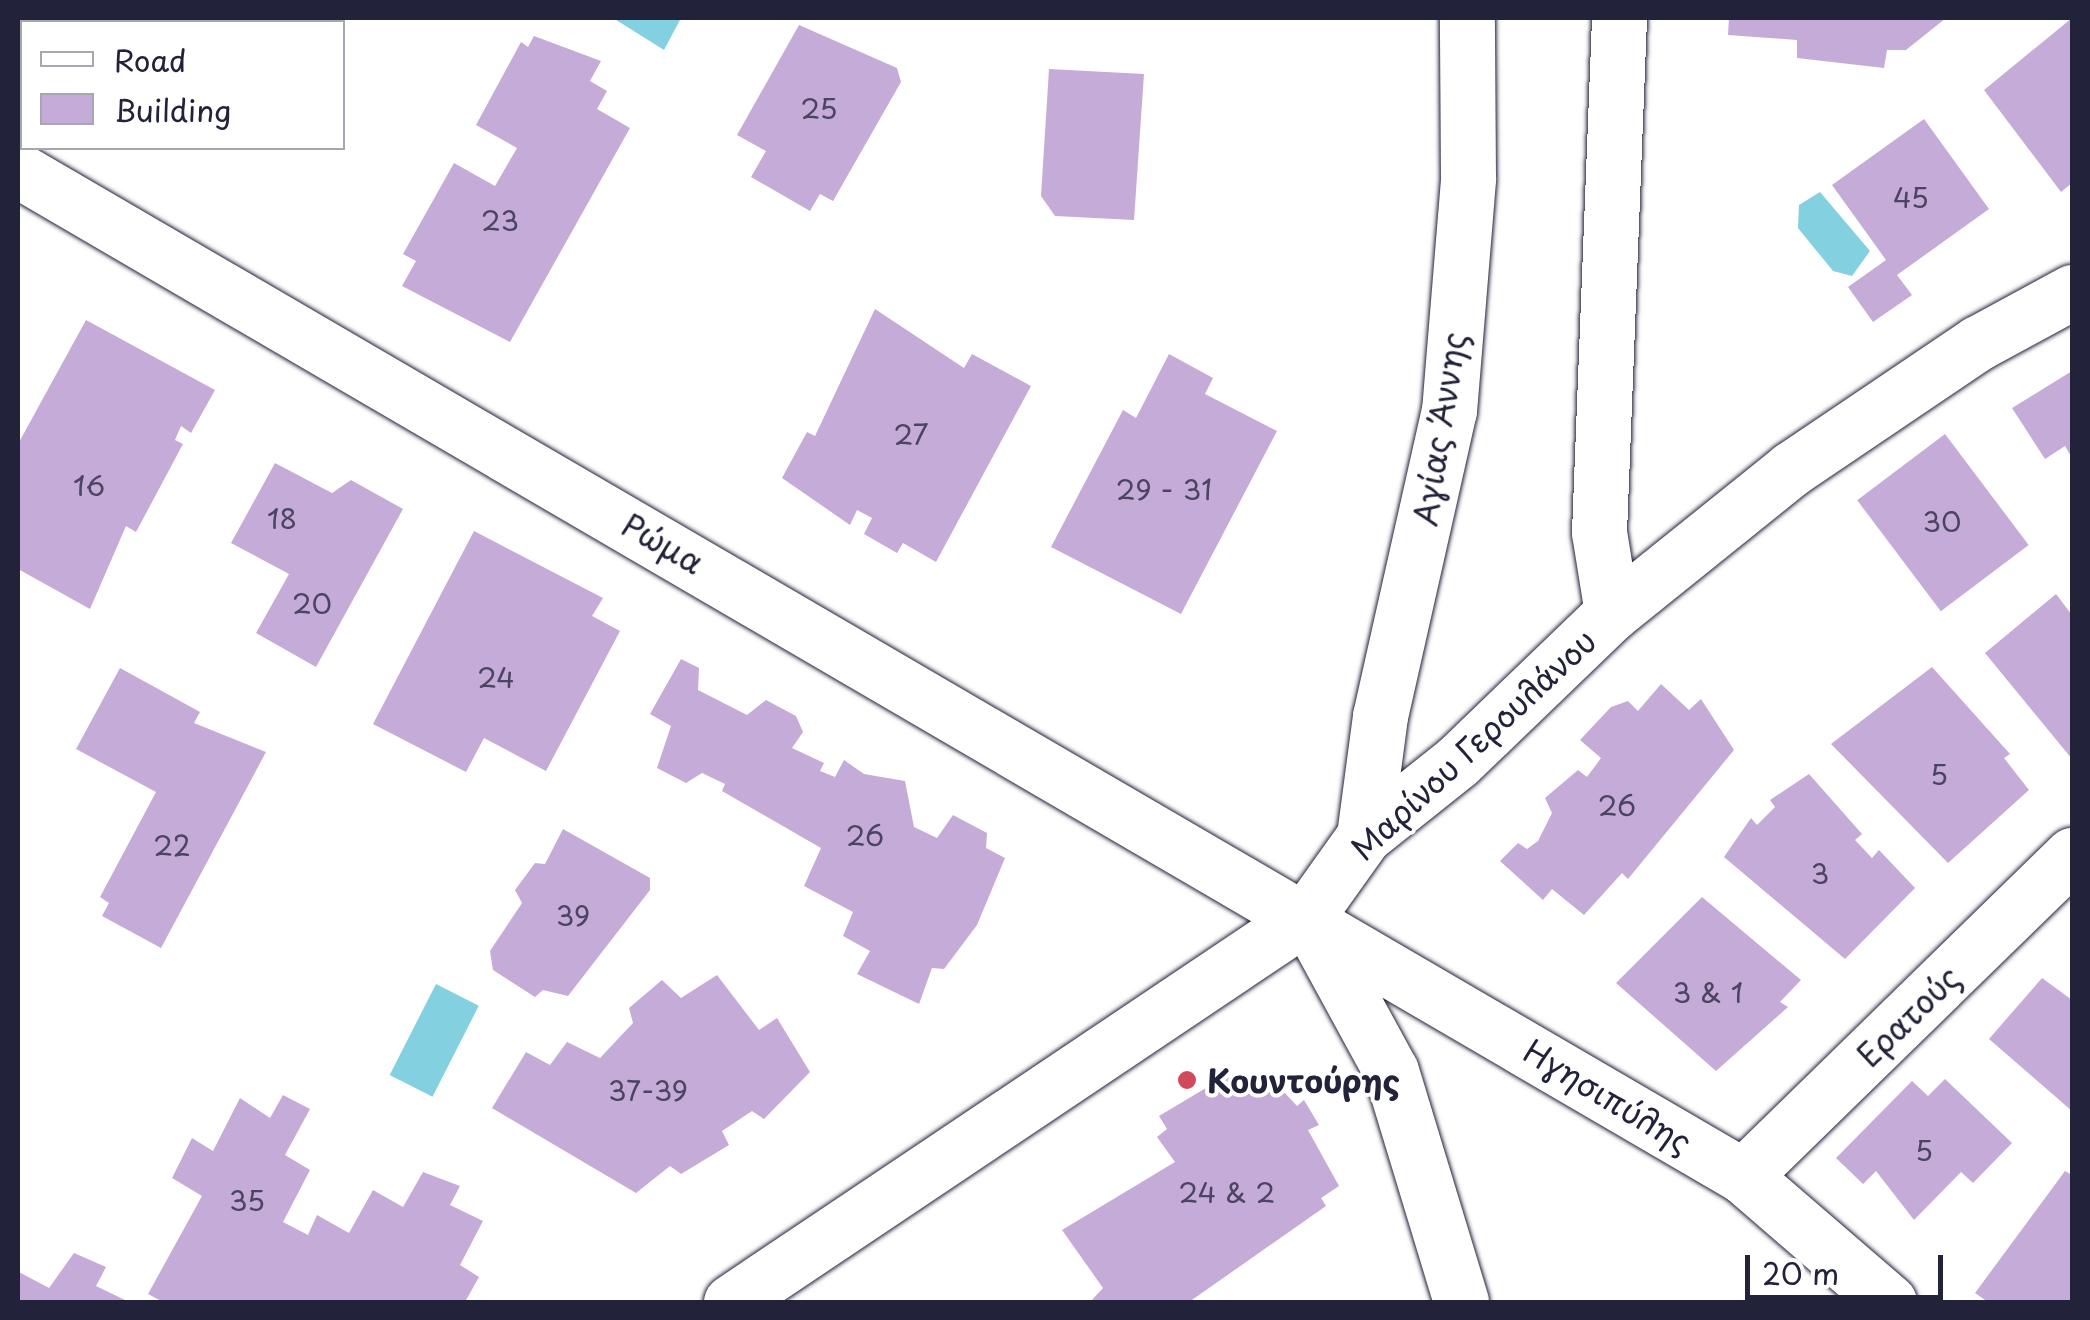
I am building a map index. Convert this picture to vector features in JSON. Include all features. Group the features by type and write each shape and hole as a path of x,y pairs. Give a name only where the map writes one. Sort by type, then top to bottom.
{"street":[{"name":"Αγίας Άννης","path":"1364,836 1380,716 1449,411 1468,178 1467,18"},
{"path":"1612,613 1599,532 1619,18"},
{"name":"Ρώμα","path":"18,170 1307,916"},
{"name":"Μαρίνου Γερουλάνου","path":"731,1302 1307,916 1364,836 1458,761 1612,613 1790,469 2072,292"},
{"name":"Ερατούς","path":"1743,1176 2072,856"},
{"path":"1307,916 1392,1071 1461,1302"},
{"name":"Ηγησιπύλης","path":"1307,916 1743,1176 1889,1302"}],"water":[{"path":"613,18 681,18 664,50"},
{"path":"1820,192 1870,251 1852,276 1833,271 1798,228 1799,205"},
{"path":"436,984 479,1006 432,1097 390,1075"}],"building":[{"path":"1729,18 1946,18 1906,50 1887,50 1884,68 1797,58 1797,40 1728,35"},
{"path":"2072,18 2072,183 2061,192 1984,90"},
{"path":"799,25 897,68 901,82 833,201 820,194 810,211 751,177 766,151 737,135"},
{"path":"534,36 601,61 590,81 607,91 597,109 630,128 510,342 402,286 416,261 403,254 454,163 495,186 517,148 476,125 521,42 528,47"},
{"path":"1049,69 1144,74 1134,220 1055,216 1041,196"},
{"path":"1924,119 1989,209 1897,275 1912,295 1873,322 1848,287 1886,260 1832,185"},
{"path":"875,309 964,368 972,354 1031,386 936,562 903,543 897,553 864,534 872,518 857,510 850,525 782,478 807,432 815,436"},
{"path":"86,320 215,390 191,433 181,426 175,440 183,444 136,532 126,526 90,609 18,569 18,444"},
{"path":"1169,354 1213,378 1205,394 1277,431 1181,614 1051,547 1123,410 1136,418"},
{"path":"2072,371 2072,458 2065,446 2045,459 2012,408"},
{"path":"1945,434 2029,545 1941,611 1857,500"},
{"path":"275,463 332,493 351,480 403,509 316,667 256,633 289,574 231,543"},
{"path":"474,531 603,598 592,616 620,631 546,771 484,738 466,772 373,724"},
{"path":"2056,594 2072,615 2072,759 1985,653"},
{"path":"681,659 699,668 698,690 747,715 766,700 796,716 803,732 792,748 824,763 820,771 835,777 844,760 864,774 905,781 914,827 937,838 953,815 987,833 986,848 1005,858 977,925 944,969 932,968 919,1004 857,974 870,951 843,936 853,912 804,886 821,848 722,791 725,784 702,773 686,783 657,768 671,726 650,714"},
{"path":"1932,667 2010,754 2004,758 2029,790 1948,863 1831,744"},
{"path":"120,668 200,712 194,723 266,752 161,948 102,916 109,903 100,897 156,792 76,749"},
{"path":"1661,684 1689,710 1701,699 1734,750 1628,879 1622,873 1584,915 1552,889 1543,900 1500,861 1518,843 1527,849 1538,841 1552,813 1545,798 1578,770 1587,777 1601,758 1580,740 1611,707 1628,701 1638,711"},
{"path":"1809,774 1862,834 1855,840 1872,858 1879,850 1915,888 1845,959 1724,857 1751,818 1757,825 1775,807 1770,800"},
{"path":"563,829 650,878 650,890 568,996 543,990 535,997 493,970 490,951 522,903 515,890 535,863 545,864"},
{"path":"1702,897 1801,980 1780,1002 1788,1007 1716,1071 1616,983"},
{"path":"717,975 759,1030 777,1018 810,1072 764,1119 752,1111 722,1131 729,1145 681,1174 670,1166 636,1193 492,1108 526,1052 550,1065 567,1042 600,1058 633,1023 629,1008 662,980 681,998"},
{"path":"2042,978 2072,1000 2072,1111 1989,1039"},
{"path":"1226,1076 1249,1092 1272,1079 1297,1106 1304,1100 1319,1125 1308,1130 1339,1186 1321,1198 1326,1206 1189,1302 1090,1302 1103,1288 1062,1230 1175,1162 1157,1137 1167,1129 1159,1116"},
{"path":"1945,1079 2012,1143 1973,1183 1961,1172 1914,1220 1876,1171 1863,1184 1836,1158 1912,1081 1928,1096"},
{"path":"283,1095 310,1109 285,1155 310,1170 283,1222 308,1235 317,1215 349,1233 373,1190 403,1207 423,1172 460,1186 450,1205 483,1221 460,1265 479,1277 465,1302 163,1302 148,1294 202,1196 172,1178 192,1138 213,1151 240,1098 270,1118"},
{"path":"2065,1171 2072,1175 2072,1302 1988,1302 1975,1293"},
{"path":"74,1253 106,1267 96,1286 129,1302 18,1302 19,1272 49,1288"}],"place":[{"name":"Κουντούρης","path":"1187,1080"}]}
